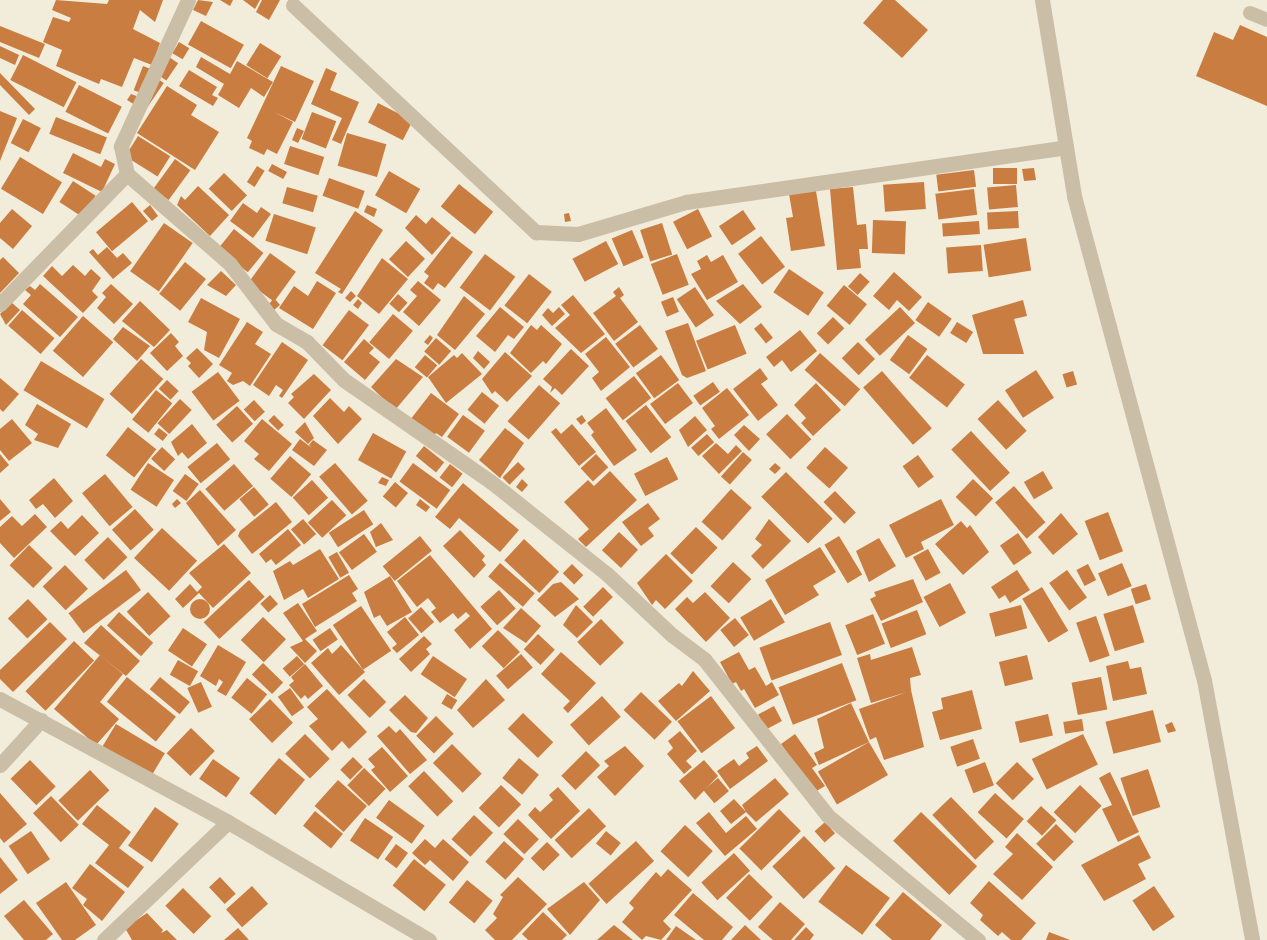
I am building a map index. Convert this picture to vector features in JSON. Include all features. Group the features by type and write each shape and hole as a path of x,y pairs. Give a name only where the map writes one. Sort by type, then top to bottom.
{"street":[{"path":"188,0 121,146 127,174 230,264 276,324 307,342 344,380 490,481 607,574 672,635 704,659 828,816 978,940"},
{"path":"1042,0 1077,207 1204,680 1252,940"},
{"path":"293,5 536,232 578,234 686,202 1066,147"},
{"path":"0,304 127,174"},
{"path":"0,699 228,822 429,940"},
{"path":"0,765 41,720"},
{"path":"104,940 228,822"}],"lane":[{"path":"1250,12 1267,20"}],"building":[{"path":"56,0 107,4 109,0 163,0 155,22 140,10 133,29 160,43 152,65 134,58 122,87 101,79 99,84 56,66 62,50 43,42 53,17 69,22 71,18 52,10"},
{"path":"198,0 213,2 206,16 193,10"},
{"path":"220,0 233,0 230,6"},
{"path":"243,0 260,0 255,9"},
{"path":"262,0 280,0 269,20 256,12"},
{"path":"883,0 895,0 928,30 902,58 863,23"},
{"path":"201,21 244,45 231,68 188,45"},
{"path":"1240,25 1267,37 1267,106 1196,76 1214,32 1233,40"},
{"path":"0,26 45,44 39,58 0,42"},
{"path":"179,42 189,48 183,59 172,53"},
{"path":"260,43 281,56 267,78 246,65"},
{"path":"0,46 19,55 15,65 0,58"},
{"path":"23,55 76,82 64,107 10,80"},
{"path":"169,57 178,63 166,81 157,74"},
{"path":"201,57 230,74 237,61 273,82 264,97 251,88 239,108 218,95 224,84 196,67"},
{"path":"143,66 151,69 142,93 134,90"},
{"path":"281,66 314,81 295,122 274,112 293,122 277,154 267,149 264,155 249,148 252,141 247,138"},
{"path":"326,68 337,73 330,90 359,102 341,144 332,140 342,118 311,104"},
{"path":"189,70 217,87 212,95 218,98 213,106 179,86"},
{"path":"0,73 35,109 29,115 0,85"},
{"path":"158,79 164,83 143,114 137,110"},
{"path":"79,85 122,107 108,134 65,112"},
{"path":"167,86 197,105 191,115 219,132 195,170 137,133"},
{"path":"131,94 139,97 135,105 127,100"},
{"path":"378,103 413,121 403,140 368,123"},
{"path":"0,111 17,118 0,161"},
{"path":"312,112 336,121 326,148 302,139"},
{"path":"56,117 107,138 100,154 49,134"},
{"path":"23,119 41,128 29,152 11,143"},
{"path":"297,128 304,131 298,143 292,140"},
{"path":"347,133 386,144 377,177 338,166"},
{"path":"138,136 170,156 158,176 125,156"},
{"path":"290,146 324,157 318,175 284,164"},
{"path":"73,153 101,167 105,159 115,164 102,192 63,173"},
{"path":"20,157 62,182 43,214 1,189"},
{"path":"175,159 190,170 169,200 153,189"},
{"path":"272,164 287,172 283,179 268,171"},
{"path":"257,166 265,171 255,187 247,182"},
{"path":"993,168 1017,168 1017,184 993,184"},
{"path":"1034,168 1036,180 1024,181 1022,169"},
{"path":"974,170 976,187 938,192 936,175"},
{"path":"389,171 420,189 406,213 375,195"},
{"path":"224,173 247,195 232,211 209,189"},
{"path":"329,178 365,191 358,209 323,196"},
{"path":"73,181 96,196 82,217 59,202"},
{"path":"924,182 926,209 885,212 883,185"},
{"path":"459,184 493,212 475,234 441,207"},
{"path":"1016,185 1018,207 989,209 987,188"},
{"path":"198,186 229,215 210,236 177,205 181,196 185,200"},
{"path":"287,187 318,196 313,212 282,203"},
{"path":"853,187 857,225 866,224 868,249 859,249 861,268 837,270 830,189"},
{"path":"974,189 977,215 938,220 935,194"},
{"path":"816,191 825,246 791,251 786,218 793,217 789,194"},
{"path":"132,202 148,221 112,251 96,232"},
{"path":"243,203 257,213 261,207 271,214 253,238 230,221"},
{"path":"150,205 158,216 152,221 143,211"},
{"path":"367,205 377,209 374,217 364,212"},
{"path":"12,209 32,226 13,249 0,238 0,223"},
{"path":"698,209 712,237 687,249 673,222"},
{"path":"743,210 756,229 732,245 719,226"},
{"path":"355,211 383,230 342,294 338,292 341,289 315,273"},
{"path":"1018,211 1019,228 988,230 987,213"},
{"path":"569,213 571,221 565,222 564,214"},
{"path":"274,214 316,228 307,254 265,241"},
{"path":"416,215 426,224 432,217 451,233 432,255 405,228"},
{"path":"873,220 906,221 905,254 872,253"},
{"path":"979,221 980,234 943,237 942,224"},
{"path":"164,223 193,243 159,291 130,271"},
{"path":"662,223 672,254 650,261 640,230"},
{"path":"234,229 264,253 248,272 218,248"},
{"path":"632,230 644,258 623,266 612,239"},
{"path":"452,236 473,252 445,288 438,283 433,290 424,283 429,276 424,272"},
{"path":"761,236 785,267 762,285 738,254"},
{"path":"1026,238 1031,271 989,277 984,245"},
{"path":"406,241 425,259 408,277 389,259"},
{"path":"606,241 618,264 585,282 572,259"},
{"path":"981,245 983,271 948,273 946,247"},
{"path":"107,247 117,258 123,253 132,263 113,279 89,252 93,249 98,255"},
{"path":"270,253 296,272 274,302 248,283"},
{"path":"485,254 515,277 490,310 460,288"},
{"path":"677,254 689,285 663,295 651,264"},
{"path":"707,255 711,262 723,255 738,282 707,300 691,274 701,269 697,261"},
{"path":"3,257 19,273 0,293 0,260"},
{"path":"382,258 408,279 379,314 357,296"},
{"path":"185,262 206,279 180,311 159,294"},
{"path":"73,265 85,276 91,269 101,278 92,291 98,297 83,313 43,276 52,266 62,276"},
{"path":"789,269 824,292 808,316 773,292"},
{"path":"221,271 236,285 226,296 207,285"},
{"path":"894,272 922,297 909,311 897,300 889,310 873,296"},
{"path":"860,273 870,282 858,295 848,286"},
{"path":"529,274 552,292 527,323 504,306"},
{"path":"317,281 336,293 313,329 279,308 294,286 308,296"},
{"path":"418,281 441,300 419,326 403,312 417,296 410,290"},
{"path":"40,284 78,317 60,337 23,304 31,295 25,290 30,286 35,290"},
{"path":"111,284 133,304 114,324 97,308 106,297 102,293"},
{"path":"743,284 762,307 740,324 716,301"},
{"path":"844,285 867,304 850,325 827,306"},
{"path":"619,287 624,295 620,298 638,322 614,341 593,313 616,296 613,292"},
{"path":"695,287 714,315 696,327 677,299"},
{"path":"351,291 356,296 350,302 345,298"},
{"path":"398,294 408,303 399,312 389,304"},
{"path":"573,295 605,334 581,353 555,328 570,315 561,305"},
{"path":"464,296 485,314 455,350 437,335"},
{"path":"673,297 679,312 667,317 661,302"},
{"path":"201,298 240,319 219,358 204,350 207,332 188,322"},
{"path":"274,298 280,305 274,310 269,304"},
{"path":"358,299 362,303 358,309 353,305"},
{"path":"1023,300 1027,316 1014,319 1024,354 983,354 972,315"},
{"path":"140,301 170,330 154,347 122,321"},
{"path":"11,302 20,310 6,325 0,314"},
{"path":"928,302 952,319 939,337 915,320"},
{"path":"500,307 524,327 514,339 508,335 495,352 476,336"},
{"path":"559,307 565,314 552,326 542,315 548,308 553,313"},
{"path":"900,307 915,323 880,356 865,340"},
{"path":"22,310 54,338 41,354 8,326"},
{"path":"349,310 369,325 342,360 323,345"},
{"path":"393,314 413,331 389,359 369,342"},
{"path":"83,316 113,342 83,377 53,351"},
{"path":"833,317 844,328 828,345 817,333"},
{"path":"247,322 263,332 255,344 271,354 250,386 243,381 233,385 227,381 232,373 219,365"},
{"path":"957,322 973,332 966,343 950,333"},
{"path":"688,323 706,371 687,378 682,375 665,331"},
{"path":"761,323 773,338 766,343 754,329"},
{"path":"531,325 537,330 541,325 562,344 546,364 543,361 531,373 510,353"},
{"path":"640,325 658,349 633,368 615,344"},
{"path":"735,325 747,354 708,369 696,341"},
{"path":"123,327 150,346 137,361 113,339"},
{"path":"800,330 817,351 791,372 782,360 774,367 766,357"},
{"path":"171,333 179,342 175,346 183,356 167,371 150,353"},
{"path":"430,335 433,338 428,345 424,342"},
{"path":"908,335 927,349 909,374 890,360"},
{"path":"606,337 630,367 601,391 592,378 599,372 585,354"},
{"path":"436,338 451,351 439,365 424,352"},
{"path":"364,339 374,348 369,353 380,362 365,380 344,362"},
{"path":"282,342 308,360 282,398 279,396 283,390 276,385 269,396 253,385"},
{"path":"858,342 875,359 859,375 842,358"},
{"path":"197,348 213,364 199,378 188,366 191,363 186,358"},
{"path":"571,349 589,366 562,395 555,388 550,393 552,387 543,379"},
{"path":"478,351 490,362 484,369 473,358"},
{"path":"505,352 532,376 507,402 495,391 492,394 482,379"},
{"path":"462,353 482,374 446,403 428,377 454,355 457,358"},
{"path":"820,353 860,389 845,406 805,370"},
{"path":"425,355 437,365 427,378 415,367"},
{"path":"661,355 679,380 654,398 636,373"},
{"path":"927,355 965,385 947,407 909,378"},
{"path":"141,359 163,379 132,414 110,394"},
{"path":"396,359 423,377 395,410 371,387"},
{"path":"41,361 104,399 87,428 23,390"},
{"path":"760,368 768,379 761,384 778,405 758,421 733,389"},
{"path":"1036,370 1054,398 1023,418 1005,390"},
{"path":"882,371 932,428 913,445 863,387"},
{"path":"1073,371 1077,384 1067,388 1062,374"},
{"path":"218,372 240,401 213,421 192,392"},
{"path":"314,374 331,390 304,419 288,403 294,397 291,394"},
{"path":"634,376 651,398 623,420 606,398"},
{"path":"0,378 19,394 3,412 0,409"},
{"path":"167,380 179,391 171,400 159,389"},
{"path":"713,382 720,392 700,406 693,396"},
{"path":"678,383 693,403 665,424 650,404"},
{"path":"816,383 841,410 813,436 801,423 806,418 794,405"},
{"path":"539,385 560,403 529,440 508,421"},
{"path":"727,388 749,415 719,439 711,429 715,426 702,408"},
{"path":"156,390 172,403 148,433 132,420"},
{"path":"482,392 499,406 485,424 468,410"},
{"path":"431,393 459,414 442,437 436,433 433,437 410,420"},
{"path":"330,398 344,412 349,406 362,419 338,444 313,416"},
{"path":"180,399 192,410 169,434 157,423"},
{"path":"254,400 265,412 255,421 244,410"},
{"path":"998,400 1027,431 1006,450 978,419"},
{"path":"37,404 71,424 58,448 34,440 38,434 25,425"},
{"path":"646,405 671,437 651,453 626,421"},
{"path":"237,406 253,424 232,443 216,425"},
{"path":"606,408 637,450 614,466 591,435 594,432 587,423"},
{"path":"787,414 811,439 790,459 766,434"},
{"path":"274,415 284,425 278,431 268,421"},
{"path":"463,415 485,431 469,453 447,437"},
{"path":"582,415 586,421 581,425 576,419"},
{"path":"695,416 707,430 688,447 679,430"},
{"path":"12,419 32,443 9,461 0,450 0,429"},
{"path":"262,419 292,444 269,471 254,459 259,454 244,441"},
{"path":"305,422 314,438 308,444 295,432"},
{"path":"192,424 207,443 188,459 182,452 178,456 171,442"},
{"path":"572,424 596,452 579,466 551,432 556,428 561,434"},
{"path":"744,425 760,439 749,451 734,435"},
{"path":"128,427 156,449 134,478 106,455"},
{"path":"159,428 168,435 163,441 154,434"},
{"path":"505,428 524,443 500,478 479,460"},
{"path":"971,431 1010,473 990,491 951,449"},
{"path":"373,433 406,451 391,479 358,460"},
{"path":"707,434 714,442 698,456 691,448"},
{"path":"300,439 312,448 309,445 313,440 327,450 314,466 292,450"},
{"path":"217,443 230,459 201,483 187,467"},
{"path":"716,443 728,454 736,445 742,451 719,474 702,456"},
{"path":"424,446 444,462 436,472 416,456"},
{"path":"162,447 175,459 164,471 151,459"},
{"path":"825,447 848,468 829,489 806,468"},
{"path":"743,452 752,460 730,485 721,477"},
{"path":"0,454 9,465 0,473"},
{"path":"596,454 608,467 593,481 581,468"},
{"path":"918,455 934,477 918,488 903,466"},
{"path":"290,456 311,474 291,497 270,479"},
{"path":"667,457 678,479 645,496 634,474"},
{"path":"518,462 525,469 510,485 502,478"},
{"path":"148,463 174,480 157,507 131,490"},
{"path":"335,463 368,501 352,515 319,477"},
{"path":"413,463 450,490 437,509 399,482"},
{"path":"775,463 781,468 775,474 769,469"},
{"path":"234,464 253,486 224,511 205,489"},
{"path":"450,464 463,474 452,487 440,477"},
{"path":"610,471 637,500 586,547 578,539 589,529 564,502 588,480 594,486"},
{"path":"1043,471 1053,488 1034,499 1024,482"},
{"path":"786,472 833,519 808,543 761,497"},
{"path":"105,474 133,507 110,526 82,493"},
{"path":"185,474 199,484 186,501 173,491"},
{"path":"382,477 389,480 386,486 378,483"},
{"path":"54,478 73,501 55,518 43,504 36,509 29,500"},
{"path":"522,479 528,485 522,492 516,487"},
{"path":"973,479 993,498 976,516 956,497"},
{"path":"312,480 328,498 309,515 293,497"},
{"path":"395,482 408,493 396,507 383,497"},
{"path":"463,483 519,530 500,552 459,518 450,529 435,517"},
{"path":"1014,486 1045,522 1027,539 995,502"},
{"path":"254,487 269,505 254,517 239,499"},
{"path":"731,489 752,508 722,540 702,522"},
{"path":"200,490 236,530 218,546 186,503"},
{"path":"835,491 856,513 844,524 823,502"},
{"path":"0,499 11,512 0,521"},
{"path":"177,499 181,503 175,508 172,504"},
{"path":"420,499 430,507 426,512 416,505"},
{"path":"941,499 954,525 921,542 924,549 906,558 889,525"},
{"path":"332,500 346,515 322,538 308,523"},
{"path":"276,502 292,522 252,554 238,536 240,531"},
{"path":"648,503 660,519 648,528 654,536 641,546 622,522"},
{"path":"135,509 154,530 131,551 112,530"},
{"path":"364,510 373,524 338,547 329,533"},
{"path":"1108,512 1123,551 1100,560 1085,521"},
{"path":"1061,513 1078,534 1053,555 1038,537"},
{"path":"35,514 47,527 14,558 0,543 0,527 12,516 22,526"},
{"path":"82,515 99,533 75,556 50,531 61,521 68,529"},
{"path":"303,519 316,534 304,545 291,529"},
{"path":"769,519 791,541 763,569 751,556 762,545 755,539"},
{"path":"961,521 967,528 970,525 989,552 963,575 935,544"},
{"path":"381,523 393,540 376,547 370,532"},
{"path":"696,527 718,548 692,574 670,554"},
{"path":"162,528 197,561 169,591 134,558"},
{"path":"288,529 301,545 276,565 271,559 266,563 259,554"},
{"path":"460,530 485,556 482,560 486,565 474,578 443,546"},
{"path":"619,532 638,550 621,568 602,550"},
{"path":"1018,533 1032,553 1014,565 1000,546"},
{"path":"364,534 377,552 352,570 339,552"},
{"path":"420,536 432,551 395,581 383,566"},
{"path":"839,536 862,575 848,583 824,545"},
{"path":"108,537 127,557 104,580 84,560"},
{"path":"879,538 896,566 869,582 856,551"},
{"path":"524,539 559,572 539,593 504,560"},
{"path":"224,544 251,573 213,608 199,593 183,608 175,599 190,584 197,592 202,587 189,573"},
{"path":"29,545 53,568 33,588 10,565"},
{"path":"820,547 836,572 813,586 819,595 785,615 765,580"},
{"path":"320,549 339,579 308,598 303,589 284,600 273,571 290,561 293,565"},
{"path":"928,549 941,573 926,581 913,557"},
{"path":"337,552 349,573 340,578 328,557"},
{"path":"666,554 693,581 665,609 656,600 652,605 637,583"},
{"path":"430,555 492,629 470,649 454,630 470,616 466,612 458,619 453,613 440,623 431,612 436,608 428,598 417,607 397,581"},
{"path":"733,562 751,579 729,603 710,586"},
{"path":"500,563 535,593 523,607 488,577"},
{"path":"1122,563 1132,586 1108,596 1098,573"},
{"path":"572,564 583,575 574,585 563,573"},
{"path":"1088,564 1096,580 1085,586 1076,570"},
{"path":"65,565 88,589 66,610 43,587"},
{"path":"126,570 141,590 84,633 68,613"},
{"path":"1017,570 1030,590 1010,603 1005,595 999,599 991,587"},
{"path":"1067,570 1087,598 1069,610 1049,583"},
{"path":"349,575 358,589 352,593 357,601 315,627 302,604"},
{"path":"390,576 412,612 387,626 380,615 374,618 364,592"},
{"path":"913,579 923,602 881,621 870,599 876,596 874,592"},
{"path":"249,580 265,597 219,639 204,622"},
{"path":"561,582 579,599 555,617 537,600 553,584"},
{"path":"950,583 966,613 939,627 924,597"},
{"path":"1146,584 1151,599 1136,604 1131,589"},
{"path":"603,587 613,597 593,617 583,607"},
{"path":"1042,587 1068,631 1049,643 1022,599"},
{"path":"499,590 516,609 497,625 480,607"},
{"path":"148,592 171,616 149,636 127,612"},
{"path":"705,592 730,618 706,642 675,609 687,597 693,603"},
{"path":"270,595 278,604 268,613 260,604"},
{"path":"28,599 47,619 27,639 8,618"},
{"path":"200,599 207,602 210,609 207,616 200,619 193,616 190,609 193,602"},
{"path":"771,599 785,622 754,641 740,618"},
{"path":"298,603 317,631 305,639 317,651 305,663 290,647 303,641 283,613"},
{"path":"576,605 593,622 577,638 563,625"},
{"path":"1021,605 1027,628 995,637 989,614"},
{"path":"1133,605 1144,642 1115,651 1103,614"},
{"path":"361,606 391,651 363,670 333,625"},
{"path":"421,607 434,622 421,633 408,618"},
{"path":"521,608 541,626 526,643 503,628"},
{"path":"917,610 926,634 891,648 882,624"},
{"path":"119,612 153,643 141,656 107,625"},
{"path":"873,614 885,644 857,655 845,625"},
{"path":"1096,616 1110,656 1090,663 1076,623"},
{"path":"263,617 286,639 264,662 241,640"},
{"path":"405,617 419,635 397,653 392,648 397,644 387,632"},
{"path":"735,618 749,635 734,647 720,630"},
{"path":"601,619 624,643 600,666 577,642"},
{"path":"50,622 67,639 13,692 0,679 0,670"},
{"path":"830,622 842,655 771,681 760,648"},
{"path":"101,625 140,661 126,676 84,643"},
{"path":"183,628 207,644 192,667 168,650"},
{"path":"330,628 338,640 320,651 313,640"},
{"path":"498,630 520,652 504,668 482,646"},
{"path":"538,634 555,650 540,665 524,649"},
{"path":"424,636 432,644 426,649 430,654 411,672 399,659"},
{"path":"74,641 94,660 46,711 25,691"},
{"path":"218,645 246,662 226,696 217,691 223,682 219,679 216,686 200,676"},
{"path":"341,645 365,672 339,695 311,663 328,648 332,654"},
{"path":"912,647 921,675 910,678 911,690 924,747 884,760 876,737 870,740 859,709 907,692 871,703 857,658 870,654 871,660"},
{"path":"561,652 596,683 568,713 563,708 570,701 541,674"},
{"path":"739,652 749,670 755,667 766,686 772,682 779,695 755,708 744,689 741,691 736,682 732,684 720,662"},
{"path":"521,654 533,668 508,689 496,676"},
{"path":"100,655 123,674 100,702 119,719 96,745 54,709"},
{"path":"1027,655 1033,679 1005,686 999,662"},
{"path":"297,656 304,664 290,677 283,668"},
{"path":"433,656 467,679 455,697 421,674"},
{"path":"178,660 198,671 190,686 170,675"},
{"path":"1128,661 1130,669 1141,667 1147,694 1113,701 1106,666"},
{"path":"263,663 283,682 272,694 252,675"},
{"path":"842,663 856,700 793,725 779,687"},
{"path":"305,664 323,686 308,699 305,695 301,699 289,685 294,681 291,677"},
{"path":"693,671 710,691 676,721 658,701 679,683 682,686"},
{"path":"127,677 176,717 156,742 107,702"},
{"path":"160,677 190,702 180,714 150,689"},
{"path":"1101,677 1107,709 1078,715 1072,683"},
{"path":"247,678 267,694 251,714 231,697"},
{"path":"364,679 386,702 370,718 347,695"},
{"path":"486,679 505,700 473,728 457,710"},
{"path":"201,682 212,707 198,713 187,688"},
{"path":"290,688 304,707 292,716 278,697"},
{"path":"327,689 367,732 349,749 342,741 332,751 309,726 318,719 307,707"},
{"path":"972,690 982,729 940,740 932,712 943,709 941,698"},
{"path":"641,692 672,722 655,740 624,710"},
{"path":"447,694 457,700 452,710 441,703"},
{"path":"405,695 428,718 416,733 411,732 389,710"},
{"path":"602,696 621,717 589,746 570,725"},
{"path":"711,696 735,728 702,753 677,721"},
{"path":"270,699 293,723 272,743 249,719"},
{"path":"851,703 869,742 819,765 814,753 824,748 817,719"},
{"path":"774,706 782,721 766,729 758,714"},
{"path":"1153,710 1161,742 1113,754 1105,722"},
{"path":"523,713 553,742 538,758 508,729"},
{"path":"1048,714 1053,735 1020,743 1015,722"},
{"path":"436,716 454,734 434,753 416,736"},
{"path":"1082,719 1084,731 1065,734 1063,722"},
{"path":"1172,722 1176,731 1168,733 1165,725"},
{"path":"116,724 165,753 151,776 103,746"},
{"path":"389,726 396,733 400,729 427,760 410,774 377,736"},
{"path":"191,728 215,751 190,776 167,753"},
{"path":"680,731 697,751 686,761 692,767 684,774 667,754 673,748 668,741"},
{"path":"305,734 330,759 310,779 285,754"},
{"path":"795,734 817,765 812,768 825,786 815,792 781,744"},
{"path":"1083,734 1098,765 1047,790 1032,759"},
{"path":"973,739 980,759 957,767 950,747"},
{"path":"869,742 888,775 837,804 818,772"},
{"path":"452,744 482,774 463,793 433,763"},
{"path":"625,746 644,766 615,796 597,777 609,766 604,761"},
{"path":"757,746 768,761 730,789 717,771 734,759 739,766 749,758 746,753"},
{"path":"382,747 408,776 390,792 371,770 375,767 368,759"},
{"path":"586,751 600,765 575,790 561,776"},
{"path":"353,757 363,767 350,780 340,770"},
{"path":"279,758 305,780 275,815 249,793"},
{"path":"519,758 539,775 522,795 502,778"},
{"path":"213,759 240,778 226,798 199,779"},
{"path":"30,760 56,787 36,805 11,779"},
{"path":"704,760 718,776 695,800 679,781"},
{"path":"985,762 994,785 973,793 964,770"},
{"path":"1017,762 1034,779 1013,800 996,783"},
{"path":"364,768 386,789 369,806 347,785"},
{"path":"1148,769 1160,807 1133,816 1120,778"},
{"path":"90,770 109,790 78,821 58,801"},
{"path":"424,771 453,801 437,816 408,786"},
{"path":"1110,772 1139,832 1118,842 1102,809 1112,805 1099,778"},
{"path":"718,778 729,791 714,803 703,790"},
{"path":"775,778 789,794 756,822 742,805"},
{"path":"338,780 367,806 344,832 315,806"},
{"path":"501,785 521,804 499,827 479,808"},
{"path":"1080,785 1102,806 1075,833 1054,812"},
{"path":"558,787 580,811 551,839 528,815 535,807 540,812 553,800 549,795"},
{"path":"0,793 27,824 4,843 0,838"},
{"path":"995,793 1024,819 1007,838 978,812"},
{"path":"51,796 79,825 61,842 33,813"},
{"path":"951,797 994,842 975,860 932,815"},
{"path":"734,799 746,812 731,824 720,811"},
{"path":"389,800 425,826 412,844 376,818"},
{"path":"97,805 131,832 119,848 144,867 128,888 95,863 109,845 82,824"},
{"path":"1041,806 1056,820 1042,836 1027,821"},
{"path":"155,807 179,824 152,862 128,846"},
{"path":"589,808 606,826 572,858 555,840"},
{"path":"779,809 801,831 761,871 739,849"},
{"path":"315,811 343,834 331,848 303,826"},
{"path":"709,812 726,833 746,816 757,829 725,856 696,823"},
{"path":"921,812 977,866 949,895 893,841"},
{"path":"474,815 493,833 471,857 451,839"},
{"path":"365,818 393,837 378,859 350,840"},
{"path":"518,819 539,839 524,854 503,834"},
{"path":"825,822 835,833 825,843 815,831"},
{"path":"1056,824 1074,842 1054,861 1036,844"},
{"path":"685,825 713,851 688,877 660,851"},
{"path":"31,831 50,859 28,874 9,846"},
{"path":"606,831 621,843 611,855 596,843"},
{"path":"1017,833 1053,867 1022,900 993,874 1013,854 1005,847"},
{"path":"1139,835 1151,858 1138,864 1146,879 1104,901 1081,865"},
{"path":"804,836 835,868 804,899 772,867"},
{"path":"425,839 435,848 443,839 469,862 453,881 430,860 425,865 412,853"},
{"path":"504,841 524,859 505,880 485,862"},
{"path":"636,841 654,861 607,904 588,884"},
{"path":"547,842 560,855 543,871 531,858"},
{"path":"396,844 408,853 397,868 385,859"},
{"path":"734,853 750,871 717,900 701,882"},
{"path":"0,857 18,880 0,894"},
{"path":"414,859 446,885 424,911 393,885"},
{"path":"90,864 125,892 102,921 83,905 87,899 72,888"},
{"path":"846,865 890,898 862,935 818,902"},
{"path":"668,869 692,890 663,921 671,929 661,940 646,936 642,940 622,922 634,908 629,903 656,872 661,877"},
{"path":"749,874 773,897 750,921 726,898"},
{"path":"220,877 236,894 225,904 209,887"},
{"path":"518,877 547,904 512,940 495,940 485,930 497,918 493,914 503,897 500,895"},
{"path":"467,880 493,901 474,923 449,903"},
{"path":"989,881 1036,923 1021,940 1011,940 1002,932 998,936 980,920 983,915 970,903"},
{"path":"66,882 96,925 75,940 62,940 36,903"},
{"path":"584,882 600,900 570,935 547,909"},
{"path":"252,886 268,904 242,927 226,909"},
{"path":"1154,886 1175,917 1153,931 1132,901"},
{"path":"183,888 211,916 194,934 165,906"},
{"path":"903,892 942,925 930,940 892,940 875,925"},
{"path":"693,893 733,927 722,940 704,940 674,915"},
{"path":"24,900 53,934 46,940 24,940 4,916"},
{"path":"780,902 805,924 791,940 773,940 758,927"},
{"path":"543,912 567,935 562,940 528,940 522,934"},
{"path":"147,913 163,930 161,933 167,930 177,940 132,940 125,928"},
{"path":"614,925 633,940 597,940"},
{"path":"745,925 761,940 731,940"},
{"path":"676,926 696,940 666,940"},
{"path":"806,927 814,935 810,940 794,940"},
{"path":"238,928 249,940 224,940"},
{"path":"1049,932 1070,940 1046,940"}]}
